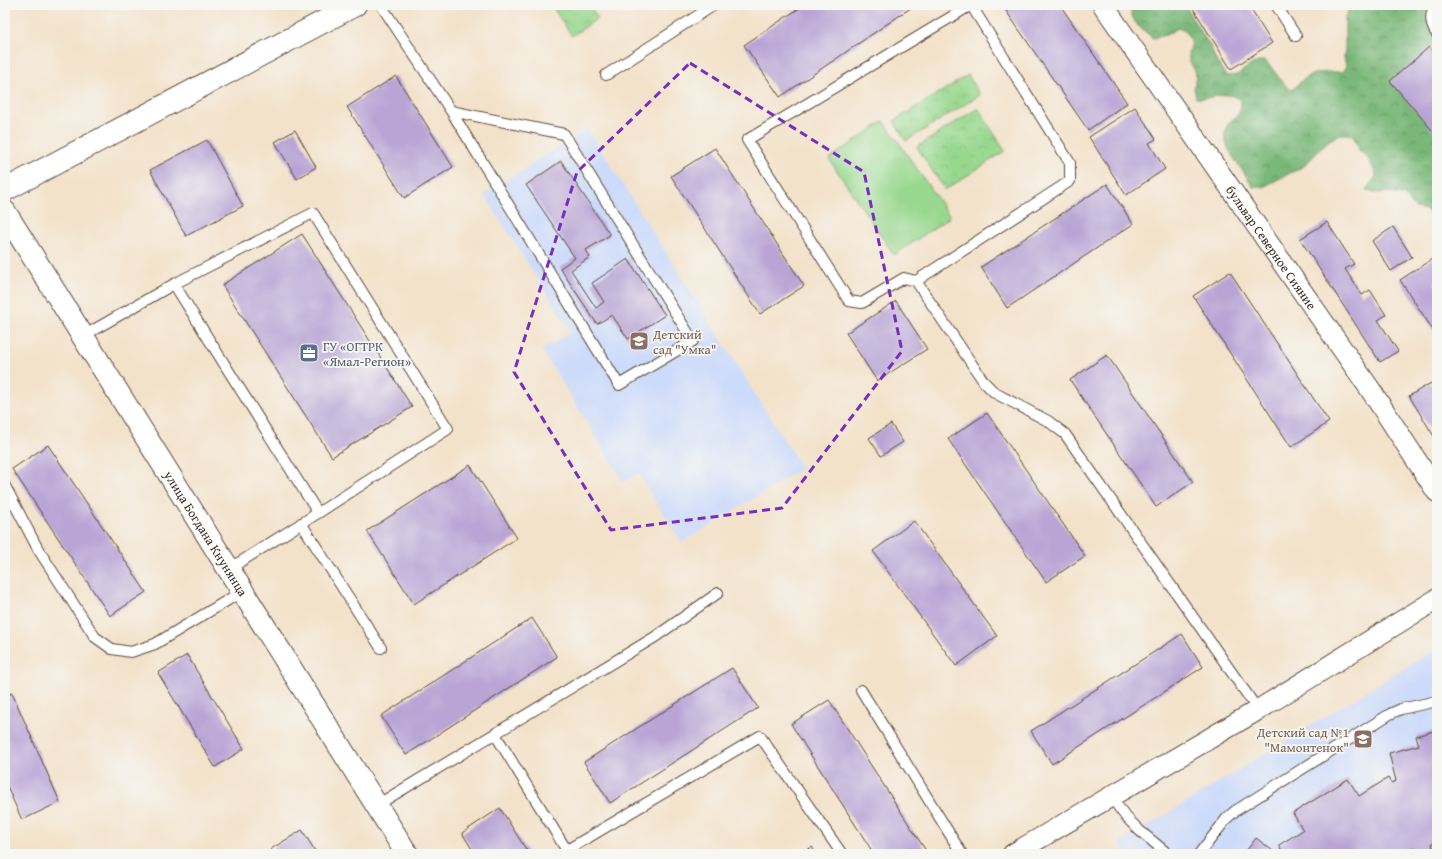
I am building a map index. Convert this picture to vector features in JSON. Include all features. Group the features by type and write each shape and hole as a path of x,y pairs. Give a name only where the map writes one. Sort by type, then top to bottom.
{"main road":[{"path":"5,190 355,5"},
{"name":"улица Богдана Кнунянца","path":"5,212 407,854"}],"street":[{"name":"бульвар Северное Сияние","path":"1103,5 1370,389 1437,492"},
{"path":"1013,854 1258,710 1437,599"}],"lane":[{"path":"380,5 451,111 619,385 693,341 564,134 451,111"},
{"path":"606,75 714,5"},
{"path":"916,281 1070,181 1070,163 971,5 747,140 849,301 862,303 904,278 916,281 984,382 995,393 1048,421 1065,434 1258,710"},
{"path":"1276,5 1296,36"},
{"path":"1436,5 1432,9 1431,20 1434,31 1437,34"},
{"path":"83,336 174,284 313,213 318,220 448,429 229,569"},
{"path":"174,284 318,513"},
{"path":"5,486 38,548 95,637 112,650 132,652 155,644 243,591"},
{"path":"301,523 381,648"},
{"path":"376,805 655,637 718,593"},
{"path":"861,690 962,854"},
{"path":"1199,854 1227,818 1235,811 1390,714 1402,709 1437,700"},
{"path":"495,734 568,852 760,736 842,854"},
{"path":"1111,797 1126,817 1140,831 1168,854"}],"highlighted area":[{"path":"690,63 864,172 902,351 782,508 611,530 514,372 577,172"}],"shaded area":[{"name":"Детский сад \"Умка\"","path":"588,129 802,468 682,543 638,473 624,482 542,350 571,332 484,194"},
{"name":"Детский сад №1 \"Мамонтенок\"","path":"1437,648 1437,854 1126,854 1120,843"}],"green space":[{"path":"551,5 589,5 598,18 572,36"},
{"path":"1127,5 1186,5 1190,15 1210,46 1215,58 1226,76 1237,75 1252,64 1264,60 1284,84 1292,90 1308,76 1322,72 1342,72 1346,66 1344,57 1345,17 1351,5 1437,5 1437,218 1431,217 1427,210 1415,208 1407,198 1400,194 1387,192 1374,193 1366,190 1376,176 1370,162 1359,150 1352,134 1340,134 1328,141 1304,166 1263,187 1253,187 1233,157 1226,141 1225,133 1227,126 1240,110 1241,100 1229,95 1196,98 1194,88 1196,73 1190,62 1188,54 1191,47 1189,37 1185,31 1178,28 1166,35 1153,38 1136,24"},
{"path":"968,75 980,95 906,141 894,121"},
{"path":"978,108 1005,151 945,190 917,147"},
{"path":"884,121 950,217 894,255 829,159"}],"building":[{"path":"804,5 915,5 780,97 744,45"},
{"path":"1002,5 1060,5 1127,103 1088,130"},
{"path":"1191,5 1248,5 1272,43 1231,69"},
{"path":"1429,47 1437,57 1437,136 1390,81"},
{"path":"396,76 453,167 404,198 347,107"},
{"path":"1135,107 1156,139 1149,143 1165,169 1126,195 1089,137"},
{"path":"295,130 316,167 297,179 275,142"},
{"path":"207,140 243,206 186,236 150,170"},
{"path":"715,148 804,286 760,314 671,176"},
{"path":"561,161 610,235 586,250 590,257 571,270 596,308 604,302 592,283 628,259 665,315 628,339 612,315 597,324 560,268 575,258 526,185"},
{"path":"1107,184 1133,224 1007,308 981,267"},
{"path":"1327,222 1354,264 1345,269 1362,295 1370,290 1386,315 1378,320 1398,351 1380,362 1300,239"},
{"path":"1393,227 1412,257 1391,271 1372,241"},
{"path":"302,234 412,407 332,457 222,285"},
{"path":"1435,257 1437,260 1437,282 1435,284 1437,287 1437,336 1400,280"},
{"path":"1230,272 1329,422 1291,447 1193,296"},
{"path":"896,301 927,349 877,381 846,333"},
{"path":"1107,355 1193,482 1156,507 1070,380"},
{"path":"1431,383 1437,393 1437,441 1409,396"},
{"path":"987,413 1085,556 1046,582 948,439"},
{"path":"891,424 903,442 881,456 869,438"},
{"path":"48,445 146,592 110,616 12,469"},
{"path":"470,465 517,538 414,604 367,531"},
{"path":"914,521 997,636 956,666 873,551"},
{"path":"532,618 557,657 406,755 381,716"},
{"path":"1182,634 1203,667 1052,764 1031,731"},
{"path":"187,655 244,749 215,767 158,673"},
{"path":"732,668 758,708 610,803 584,762"},
{"path":"12,693 60,802 22,820 5,782 5,696"},
{"path":"829,700 928,854 874,854 791,724"},
{"path":"1437,730 1437,841 1432,843 1433,848 1415,853 1414,847 1403,854 1277,854 1281,849 1279,845 1303,830 1293,813 1348,779 1359,796 1388,778 1391,783 1396,781 1389,753 1419,745 1416,736"},
{"path":"500,808 529,854 475,854 462,833"},
{"path":"302,830 317,854 274,854 271,849"},
{"path":"1256,838 1277,854 1244,854"},
{"path":"812,847 816,854 801,854"}],"place":[{"name":"Детский сад \"Умка\"","path":"639,341"},
{"name":"ГУ «ОГТРК «Ямал-Регион»","path":"309,353"},
{"name":"Детский сад №1 \"Мамонтенок\"","path":"1363,739"}]}
